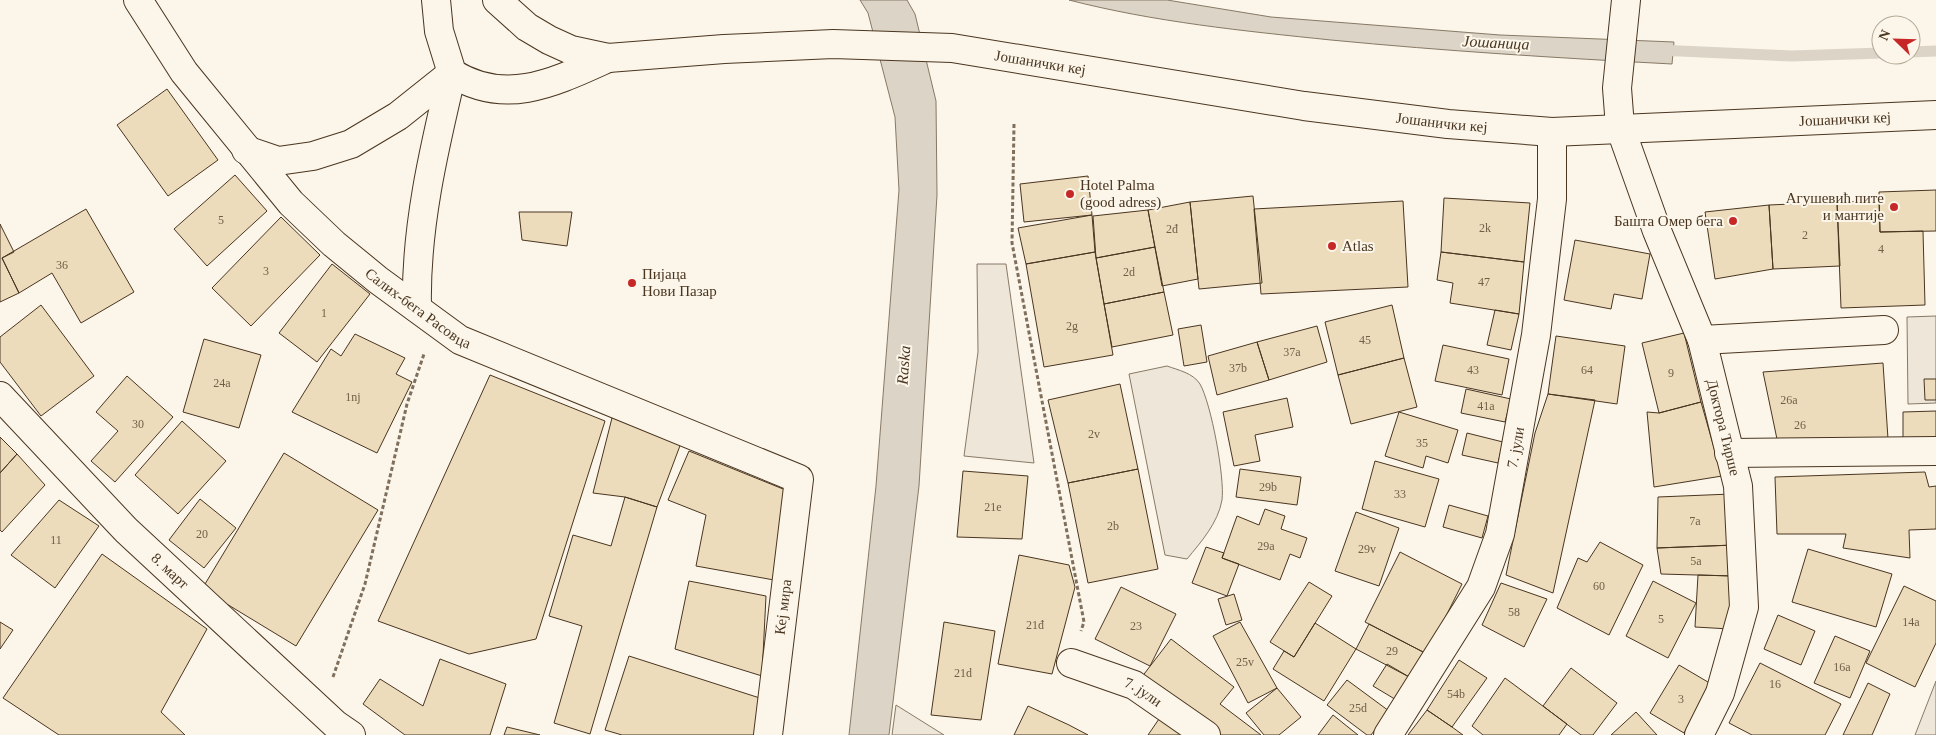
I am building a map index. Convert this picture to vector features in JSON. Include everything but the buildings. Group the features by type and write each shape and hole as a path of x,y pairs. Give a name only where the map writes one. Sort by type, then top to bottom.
{"street":[{"name":"Салих-бега Расовца","path":"138,0 184,72 291,203 334,244 378,280 460,340 481,351 702,439 799,480"},
{"path":"426,315 416,285 430,172 452,72 439,31 436,0"},
{"path":"497,0 527,27 549,40 571,50 608,58"},
{"name":"Доктора Тирше","path":"1626,0 1617,88 1620,127 1657,231 1702,340 1738,486 1744,607 1720,693 1699,735"},
{"name":"Јошанички кеј","path":"608,58 724,49 833,44 952,48 1304,106 1448,124 1552,132 1620,127 1936,115"},
{"path":"452,72 470,84 508,90 538,86 608,58"},
{"path":"245,149 278,161 313,156 351,144 398,116 452,72"},
{"name":"7. јули","path":"1388,735 1481,587 1500,534 1536,335 1552,199 1552,132"},
{"path":"1702,340 1884,330"},
{"name":"8. март","path":"0,396 126,530 320,711 350,735"},
{"path":"1729,453 1936,451"},
{"name":"Кеј мира","path":"768,735 799,480"},
{"name":"7. јули","path":"1071,663 1134,684 1206,735"}],"path":[{"path":"1014,124 1012,243 1084,622 1071,663"},
{"path":"320,711 365,584 426,315"}],"shaded area":[{"path":"977,264 1006,264 1034,463 964,456 978,352"},
{"path":"1936,316 1936,403 1908,404 1907,317"},
{"path":"1167,366 1189,375 1200,384 1213,423 1221,475 1222,500 1217,517 1187,559 1165,555 1129,374"},
{"path":"1936,681 1936,735 1915,735"},
{"path":"896,705 944,735 892,735"}],"water":[{"name":"Raska","path":"860,0 907,0 915,14 936,101 937,195 919,486 889,735 849,735 876,486 899,190 895,117 868,13"},
{"path":"1069,0 1167,0 1271,17 1500,35 1674,42 1672,64 1501,54 1298,37 1232,29 1166,20"}],"waterway":[{"name":"Јошаница","path":"1658,50 1792,56 1871,53"},
{"name":"Јошаница","path":"1921,52 1936,51"}],"place":[{"name":"Hotel Palma (good adress)","path":"1070,194"},
{"name":"Агушевић пите и мантије","path":"1894,207"},
{"name":"Башта Омер бега","path":"1733,221"},
{"name":"Atlas","path":"1332,246"},
{"name":"Пијаца Нови Пазар","path":"632,283"}]}
